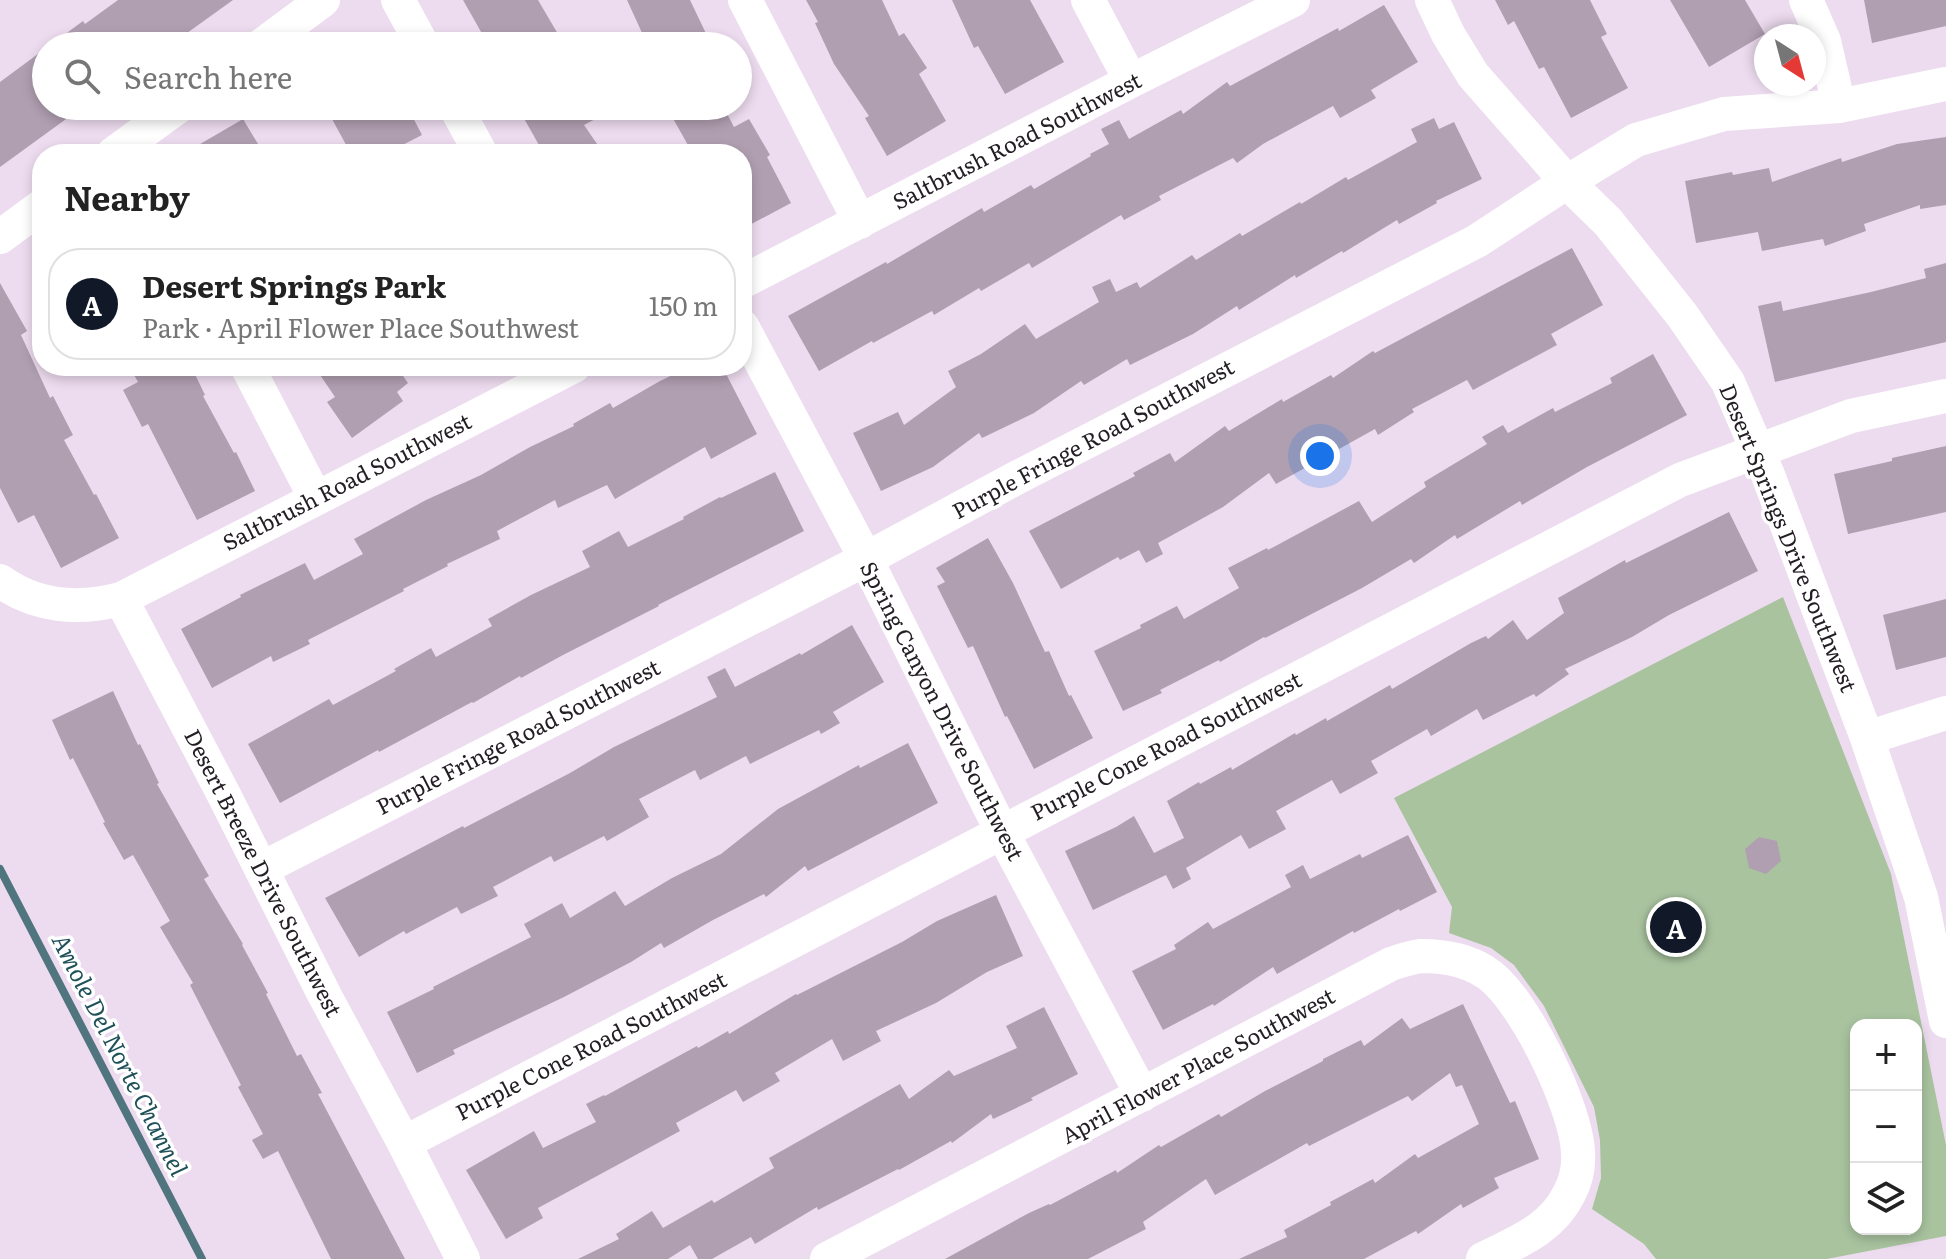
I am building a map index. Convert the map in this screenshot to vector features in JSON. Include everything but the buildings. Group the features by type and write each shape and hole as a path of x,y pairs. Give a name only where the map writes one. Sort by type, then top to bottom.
{"street":[{"path":"280,32 323,0"},
{"path":"398,0 415,32"},
{"path":"745,0 860,222"},
{"path":"1088,0 1131,81"},
{"name":"Saltbrush Road Southwest","path":"752,277 1293,0"},
{"name":"Desert Springs Drive Southwest","path":"1432,0 1473,75 1567,182 1608,222 1682,315 1728,382 1867,738 1934,894 1946,1021"},
{"path":"1806,0 1824,41 1839,106"},
{"name":"Purple Fringe Road Southwest","path":"261,869 1477,241 1636,140 1724,114 1839,106 1946,84"},
{"path":"133,144 162,120"},
{"path":"463,120 476,144"},
{"path":"0,237 32,213"},
{"name":"Spring Canyon Drive Southwest","path":"752,345 866,559 1002,832 1142,1095"},
{"path":"252,376 316,499"},
{"name":"Saltbrush Road Southwest","path":"121,599 555,376"},
{"name":"Purple Cone Road Southwest","path":"404,1143 1680,480 1851,416 1946,396"},
{"path":"0,581 37,600 68,606 98,605 121,599"},
{"name":"Desert Breeze Drive Southwest","path":"121,599 463,1259"},
{"path":"1867,738 1946,713"},
{"name":"April Flower Place Southwest","path":"827,1259 1391,964 1418,956 1457,959 1487,972 1515,1001 1545,1053 1574,1125 1578,1152 1577,1177 1568,1197 1553,1219 1536,1232 1483,1259"}],"green space":[{"path":"1783,597 1891,874 1920,1019 1850,1019 1850,1235 1922,1235 1922,1027 1946,1145 1946,1236 1827,1259 1656,1259 1644,1244 1592,1209 1601,1178 1600,1140 1594,1107 1544,1006 1514,965 1491,948 1449,933 1452,907 1394,798"}],"waterway":[{"name":"Amole Del Norte Channel","path":"0,869 202,1259"}],"place":[{"name":"Desert Springs Park","path":"1676,927"}]}
